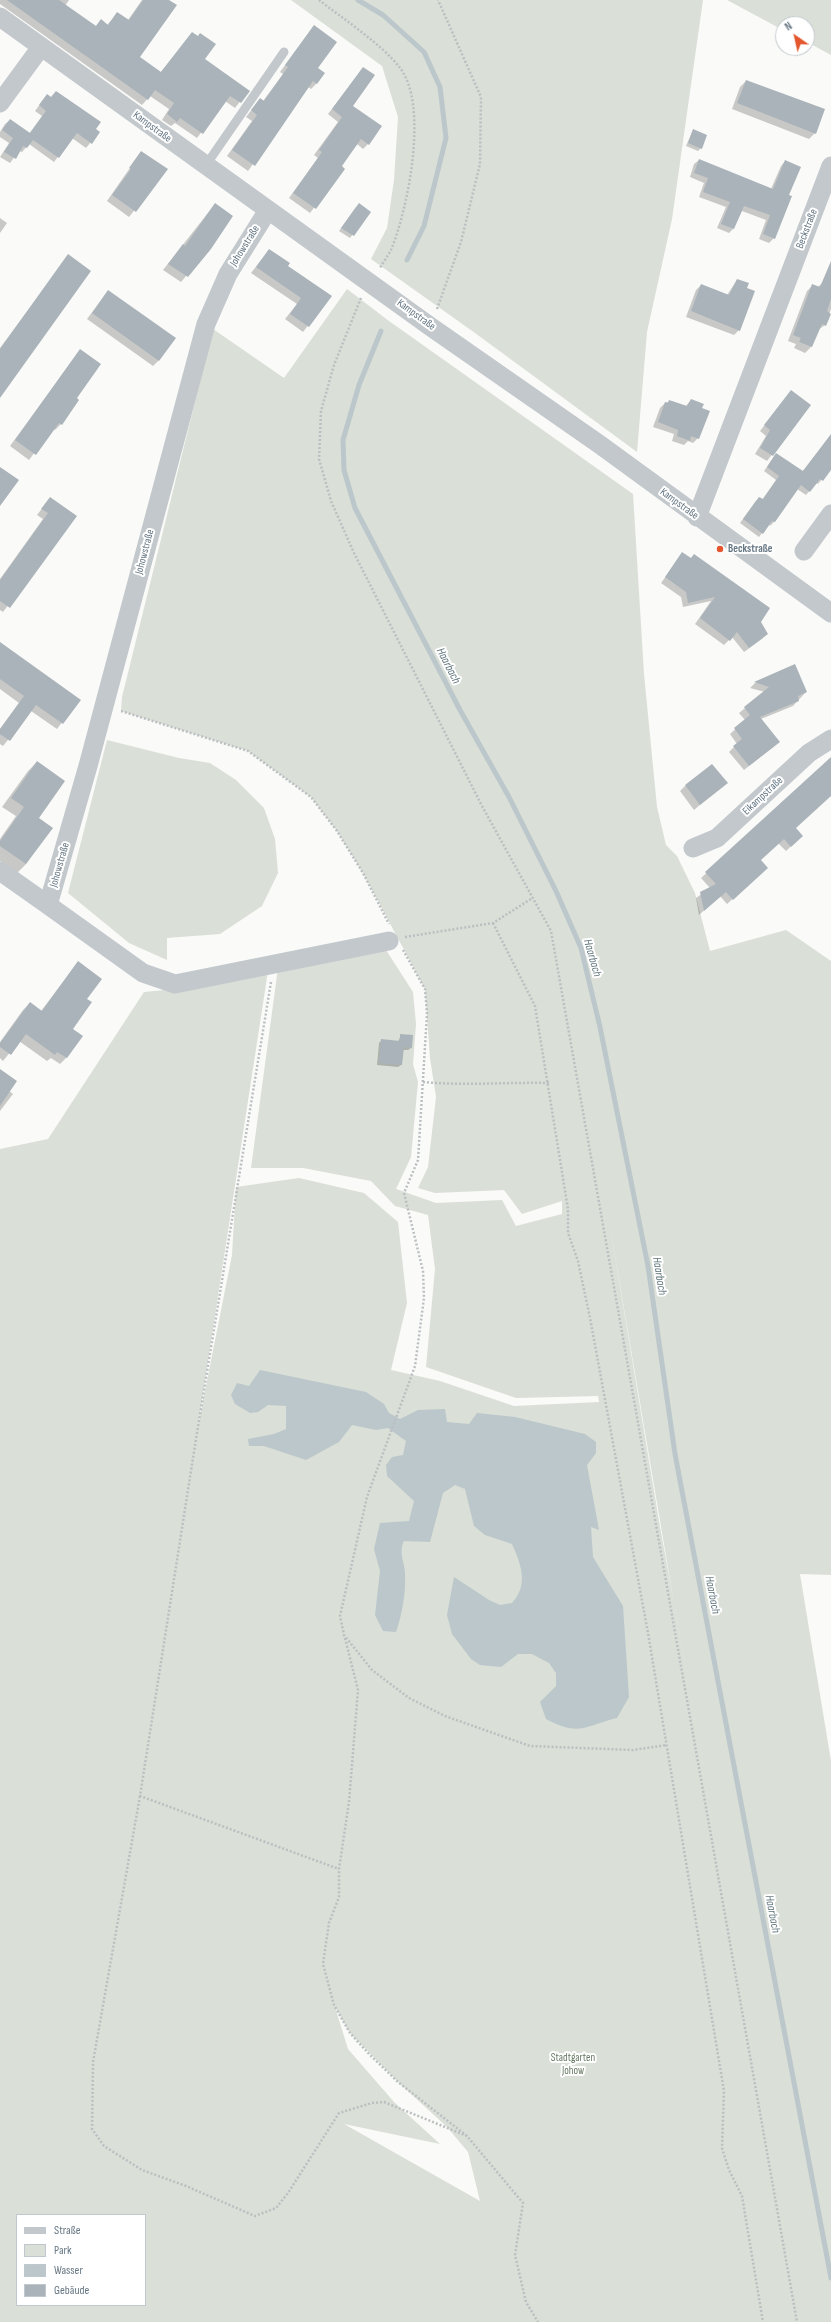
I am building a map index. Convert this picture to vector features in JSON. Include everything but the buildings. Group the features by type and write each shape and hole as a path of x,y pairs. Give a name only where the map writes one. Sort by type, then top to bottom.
{"street":[{"name":"Kampstraße","path":"0,17 431,327 599,444 697,517 831,613"},
{"path":"0,104 41,46"},
{"name":"Beckstraße","path":"697,517 831,166"},
{"name":"Johowstraße","path":"48,905 104,705 206,324 228,274 268,210"},
{"path":"804,551 831,514"},
{"name":"Eikampstraße","path":"693,848 717,838 809,753 831,739"},
{"name":"Johowstraße","path":"0,870 143,973 175,984 274,966 393,940"}],"lane":[{"path":"206,166 284,52"}],"path":[{"path":"319,0 383,51 401,68 410,86 415,111 414,140 406,198 391,250 358,302 334,365 321,410 319,459 331,501 354,553 482,806 531,898 551,931 797,2322"},
{"path":"431,327 461,242 480,164 481,97 438,0"},
{"path":"104,705 248,751 311,797 337,831 363,873 393,940 424,989 427,1014 418,1160 404,1193 424,1272 424,1298 415,1366 398,1408 367,1497 340,1616 358,1690 349,1802 339,1869 339,1897 329,1923 323,1964 334,2005 350,2033 398,2082 467,2136 523,2203 515,2255 526,2302 538,2322"},
{"path":"393,940 493,923 531,898"},
{"path":"493,923 535,1006 549,1083 568,1209 568,1233 578,1261 590,1318 648,1633 724,2091 722,2148 729,2170 742,2196 763,2322"},
{"path":"274,966 196,1439 140,1796 93,2062 92,2129 104,2146 142,2170 186,2186 255,2216 276,2208 288,2194 339,2113 372,2103 384,2102 467,2136"},
{"path":"423,1082 460,1085 515,1082 549,1083"},
{"path":"344,1635 372,1670 409,1698 445,1716 530,1746 633,1750 667,1746"},
{"path":"140,1796 339,1869"}],"green space":[{"path":"291,0 703,0 672,219 647,332 637,452 371,259 387,228 394,180 398,117 382,66"},
{"path":"727,0 831,0 831,55 815,46 815,16 775,16 775,26"},
{"name":"Stadtgarten Johow","path":"347,289 389,321 633,494 644,674 657,807 666,845 677,856 695,893 710,951 786,930 831,961 831,1575 800,1574 831,1761 831,2322 0,2322 0,1149 48,1139 144,992 175,989 268,971 198,1426 232,1255 236,1187 299,1178 364,1193 398,1222 407,1303 391,1370 440,1381 514,1406 599,1402 598,1396 516,1398 426,1367 435,1269 428,1215 395,1206 371,1181 303,1168 251,1168 278,968 386,950 413,992 416,1024 413,1064 418,1082 411,1157 396,1189 436,1203 502,1200 516,1226 562,1214 562,1201 522,1214 504,1190 435,1193 418,1188 428,1167 436,1097 430,1058 425,989 363,873 337,831 311,797 248,751 121,711 122,697 213,329 284,378","holes":["608,1214 674,1604 659,1521","674,1604 675,1609 726,1888","335,2007 350,2033 398,2082 447,2127 468,2152 480,2201 344,2124 440,2144 394,2102 348,2049"]},
{"path":"107,740 179,758 210,763 236,780 264,808 275,839 278,873 262,906 220,934 167,938 167,960 129,943 68,893"}],"water":[{"path":"260,1370 366,1392 384,1404 389,1413 400,1419 418,1410 445,1409 447,1422 469,1424 477,1413 515,1417 585,1434 596,1442 596,1453 587,1465 599,1530 591,1527 593,1557 623,1606 629,1697 617,1718 589,1727 575,1729 567,1728 546,1719 540,1702 556,1686 556,1673 549,1663 532,1654 518,1654 501,1667 480,1665 471,1659 452,1634 447,1615 454,1577 489,1600 500,1605 512,1603 517,1596 522,1582 522,1574 512,1544 485,1535 474,1526 465,1489 455,1485 443,1493 430,1542 404,1541 402,1545 405,1581 402,1611 396,1632 383,1631 375,1615 380,1571 374,1549 380,1523 409,1521 414,1501 387,1476 386,1465 392,1457 403,1455 406,1441 388,1428 376,1430 352,1425 339,1442 306,1460 264,1446 249,1446 248,1439 274,1434 286,1429 286,1406 268,1405 258,1412 250,1413 235,1404 231,1395 237,1383 249,1386"}],"waterway":[{"path":"358,0 383,15 424,52 440,87 446,138 424,226 407,260"},
{"name":"Haarbach","path":"381,331 359,385 343,440 344,470 355,508 460,710 509,797 556,891 581,948 600,1027 648,1266 675,1454 831,2278"}],"place":[{"name":"Beckstraße","path":"720,549"}]}
